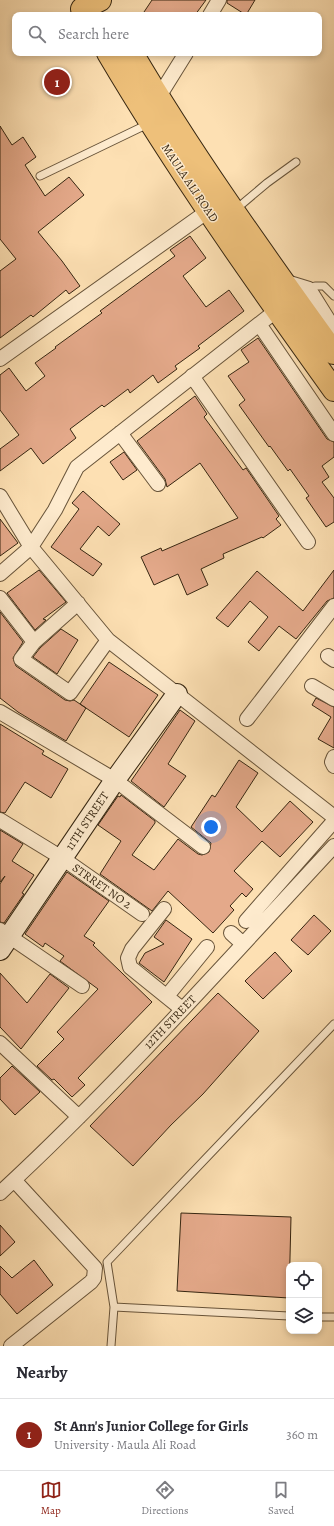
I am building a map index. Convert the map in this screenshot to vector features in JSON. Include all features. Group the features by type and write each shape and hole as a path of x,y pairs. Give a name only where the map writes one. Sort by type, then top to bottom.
{"main road":[{"path":"89,5 103,12"},
{"name":"MAULA ALI ROAD","path":"110,56 150,123 208,211 334,390"},
{"name":"MAULA ALI ROAD","path":"134,56 158,98 234,211 334,353"}],"street":[{"path":"212,12 219,0"},
{"path":"158,98 184,56"},
{"path":"0,359 208,211"},
{"path":"282,281 309,289 334,329"},
{"path":"0,574 31,547 55,510 77,467 277,310"},
{"path":"259,324 334,434"},
{"path":"192,376 308,542"},
{"path":"120,433 158,484"},
{"path":"0,496 31,547 108,640 334,818"},
{"path":"0,598 34,642"},
{"path":"78,603 34,642 21,658 70,693 108,640"},
{"path":"247,719 334,606"},
{"path":"312,686 334,699"},
{"name":"11TH STREET","path":"3,939 62,858 115,780 177,694"},
{"path":"0,712 115,780 204,846"},
{"path":"334,757 332,762 334,766"},
{"name":"STRRET NO 2","path":"0,820 62,858 142,914"},
{"path":"255,915 334,821"},
{"name":"12TH STREET","path":"6,1184 79,1117 243,944 255,915 334,846"},
{"path":"164,909 132,949 128,958 130,967 182,1009"},
{"path":"231,932 243,944"},
{"path":"3,939 82,986"},
{"path":"167,996 207,947"},
{"path":"0,1043 79,1117"},
{"path":"6,1184 95,1268 95,1273 91,1282 11,1346"}],"lane":[{"path":"40,176 150,123"},
{"path":"234,211 267,183 296,162"},
{"path":"309,289 315,286 324,286 334,296"},
{"path":"111,1346 114,1307 107,1262 334,1024"},
{"path":"114,1307 286,1316"},
{"path":"322,1317 334,1317"}],"building":[{"path":"152,0 206,0 197,12 144,12"},
{"path":"227,0 255,0 248,12 241,12 227,3"},
{"path":"0,126 12,145 23,137 36,157 25,165 45,196 69,177 84,195 38,232 80,286 69,294 66,290 33,317 31,315 0,338 0,271 16,259 0,239"},
{"path":"190,236 206,258 183,276 206,307 229,290 244,311 198,346 200,348 175,366 177,369 158,383 153,375 130,393 128,389 104,407 102,405 70,429 76,438 43,464 31,448 0,471 0,449 19,435 0,410 0,375 9,368 26,391 45,376 35,363 102,313 100,311 175,256 170,250"},
{"path":"258,338 327,439 334,442 334,457 322,466 329,477 322,482 334,498 334,522 326,527 306,498 309,496 290,469 288,471 239,405 245,400 228,376 249,362 241,350"},
{"path":"195,396 207,414 204,417 243,470 246,468 279,516 276,519 281,525 263,538 262,537 223,554 224,558 201,569 208,585 187,595 178,574 154,585 141,557 161,548 162,551 238,518 200,463 167,487 165,479 137,441"},
{"path":"124,452 137,470 123,480 110,462"},
{"path":"83,491 120,524 109,536 98,526 80,549 102,564 93,576 51,547 79,509 72,503"},
{"path":"0,519 18,543 0,556"},
{"path":"39,570 66,602 43,619 46,620 35,630 7,593"},
{"path":"334,570 334,598 327,601 296,639 279,626 259,651 248,642 268,617 250,601 228,627 216,618 257,571 303,611"},
{"path":"0,612 23,642 13,658 16,666 65,700 74,700 86,708 66,741 18,712 0,698"},
{"path":"61,629 78,640 57,674 33,657 40,648"},
{"path":"109,662 158,695 129,737 80,704"},
{"path":"316,698 334,707 334,748 318,739 331,717 312,705"},
{"path":"180,710 195,721 168,764 186,776 164,807 131,781"},
{"path":"0,724 44,751 42,754 68,769 51,798 25,782 5,813 0,812"},
{"path":"239,760 258,773 236,807 262,832 290,801 313,822 280,857 262,841 234,871 253,889 246,897 242,893 230,906 234,910 213,933 168,891 152,911 100,874 121,841 98,825 118,796 120,797 121,795 155,821 132,855 154,870 178,839 198,854 202,855 209,852 211,843 191,827 212,795 215,797"},
{"path":"0,830 23,844 12,861 34,875 22,893 24,894 4,923 0,922 0,884 5,876 0,882"},
{"path":"67,872 109,901 84,936 95,943 93,945 152,1002 78,1078 85,1085 72,1097 54,1079 52,1080 37,1066 64,1039 57,1032 98,989 60,961 64,956 45,943 43,947 25,934"},
{"path":"314,915 331,931 308,955 291,940"},
{"path":"166,920 192,939 164,982 139,963 145,953 164,944 154,937"},
{"path":"275,952 292,971 263,999 245,981"},
{"path":"0,973 27,1003 50,974 69,988 21,1049 0,1027"},
{"path":"218,993 259,1031 203,1094 171,1125 133,1166 90,1126"},
{"path":"12,1066 40,1092 15,1115 0,1099 0,1078"},
{"path":"181,1213 291,1217 290,1262 286,1262 286,1298 177,1291"},
{"path":"0,1225 15,1242 0,1256"},
{"path":"34,1260 53,1285 17,1314 0,1294 0,1266 12,1278"}],"place":[{"name":"St Ann's Junior College for Girls","path":"57,82"}]}
